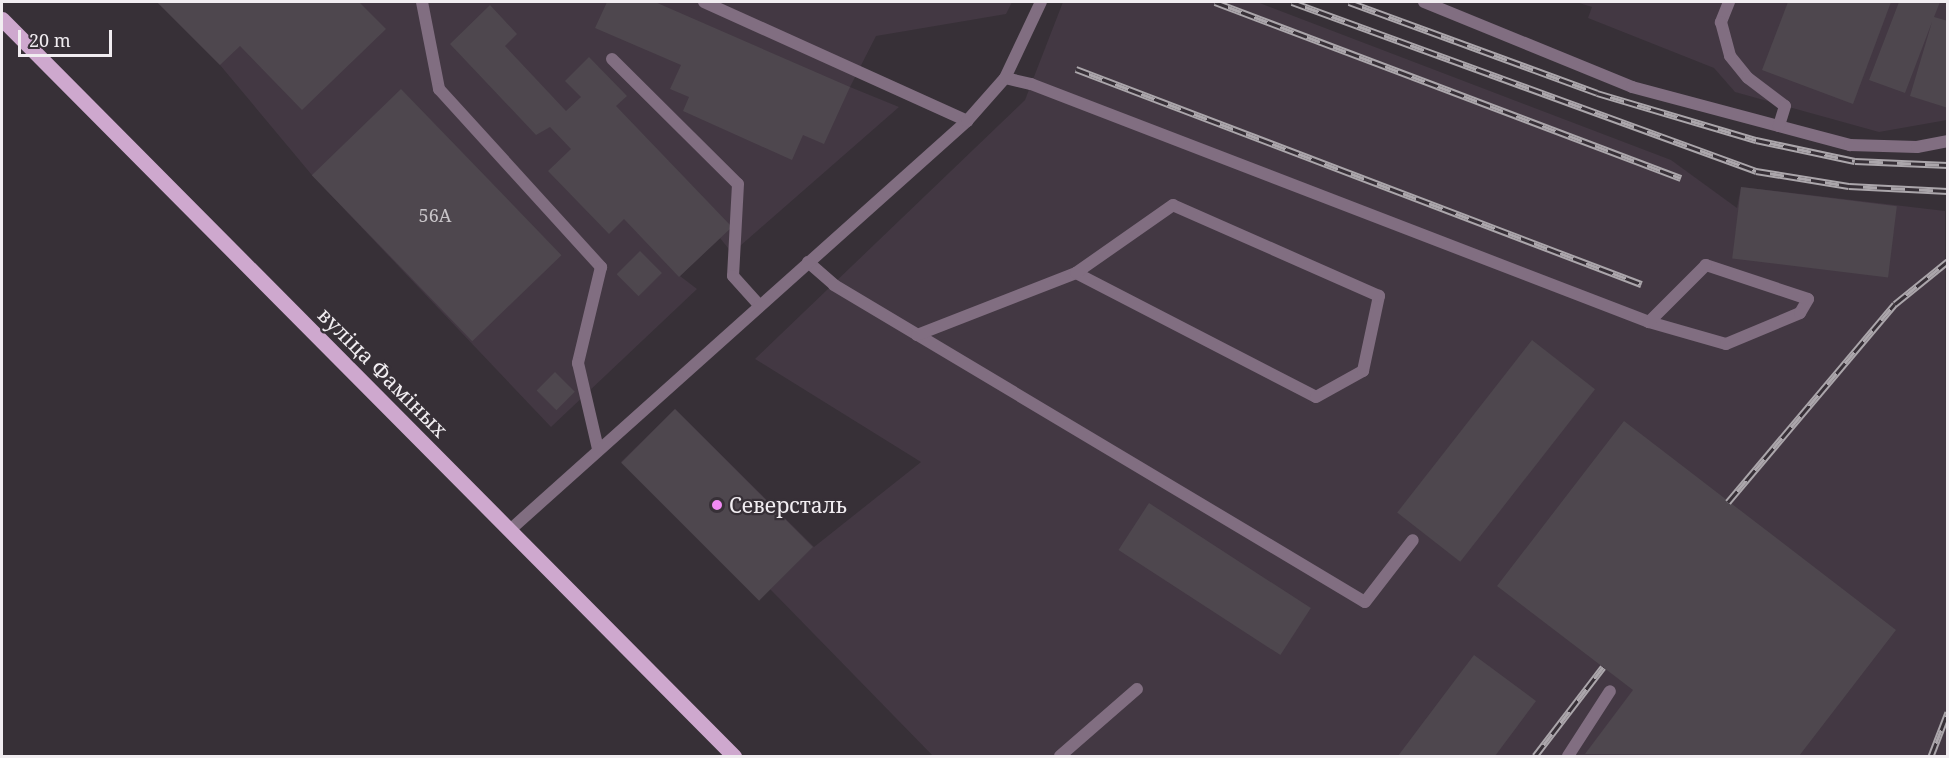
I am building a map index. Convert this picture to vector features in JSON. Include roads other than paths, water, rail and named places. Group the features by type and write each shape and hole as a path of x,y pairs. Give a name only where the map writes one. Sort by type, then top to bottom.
{"main road":[{"name":"вуліца Фаміных","path":"2,19 734,756"}],"lane":[{"path":"422,2 439,89 601,267 578,363 598,449"},
{"path":"704,2 967,121"},
{"path":"510,529 967,121 1005,78 1041,2"},
{"path":"1424,2 1632,87 1850,145 1917,147 1947,141"},
{"path":"1729,2 1721,22 1730,56 1748,78 1785,106 1779,126"},
{"path":"612,59 738,184 733,276 760,306"},
{"path":"1005,78 1031,84 1648,322 1726,344 1800,313 1808,298 1706,265 1648,322"},
{"path":"917,335 1076,273 1173,205 1379,296 1363,371 1316,397 1076,273"},
{"path":"808,262 834,285 1365,602 1413,540"},
{"path":"1060,756 1137,689"},
{"path":"1568,756 1610,691"}],"railway":[{"path":"1215,2 1681,178"},
{"path":"1292,2 1756,171 1849,186 1948,191"},
{"path":"1349,2 1597,93 1756,140 1855,161 1948,165"},
{"path":"1076,69 1641,284"},
{"path":"1728,502 1895,304 1948,261"},
{"path":"1535,756 1603,667"},
{"path":"1931,756 1948,712"}],"place":[{"name":"Северсталь","path":"717,505"}]}
